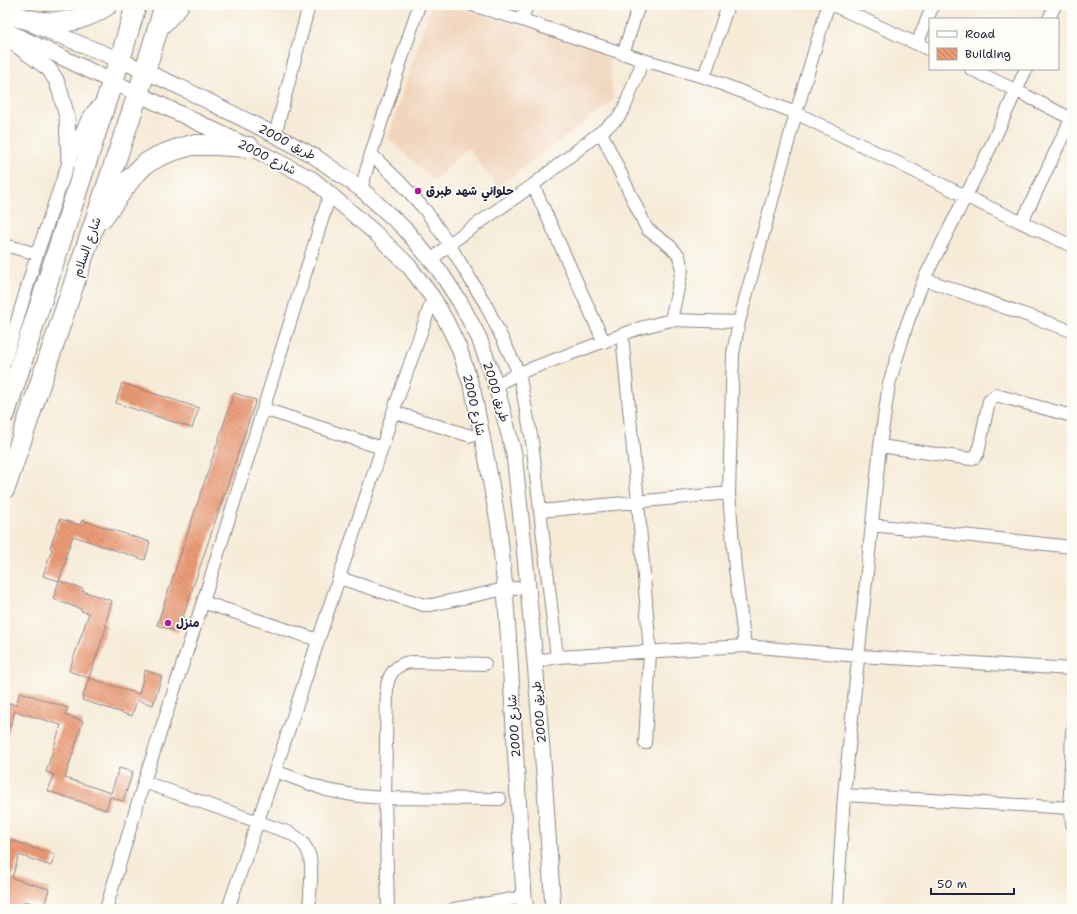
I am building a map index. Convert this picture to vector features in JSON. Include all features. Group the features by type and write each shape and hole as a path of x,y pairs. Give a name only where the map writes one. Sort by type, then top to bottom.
{"highway":[{"path":"5,13 41,22 55,22 77,20 92,14 107,5"},
{"path":"5,413 120,60 136,5"},
{"name":"شارع السلام","path":"5,488 138,94 165,5"},
{"path":"89,240 105,213 132,176 145,164 159,156 192,145 249,147"}],"street":[{"path":"156,33 181,5"},
{"path":"275,135 309,5"},
{"path":"361,189 419,5"},
{"path":"472,5 623,54 704,77 796,113 965,196 1072,246"},
{"path":"522,20 527,5"},
{"path":"623,54 639,5"},
{"path":"704,77 728,5"},
{"path":"745,646 735,569 729,493 734,354 740,322 796,113 828,5"},
{"path":"833,5 929,50"},
{"path":"917,44 933,5"},
{"path":"1049,18 1055,5"},
{"name":"طريق 2000","path":"5,13 120,60 180,87 314,156 361,189 405,229 432,260 460,302 479,338 496,385 514,454 535,662 553,909"},
{"name":"شارع 2000","path":"5,30 110,90 138,94 312,179 374,232 408,265 433,298 459,348 473,391 487,461 498,528 505,589 511,668 525,903"},
{"path":"5,36 48,69 56,80 67,117 69,161"},
{"path":"432,260 450,244 533,185 617,119 624,109 643,60"},
{"path":"973,70 1072,119 1022,222"},
{"path":"837,909 844,795 880,446 889,384 907,324 924,278 989,150 1026,70"},
{"path":"5,361 37,254 69,161 86,120 110,90"},
{"path":"601,132 647,229 670,246 678,256 682,270 671,320"},
{"path":"371,154 400,182 426,211 450,244 486,305 519,374 532,441 557,657"},
{"path":"533,185 604,342"},
{"path":"106,909 144,782 203,602 330,194"},
{"path":"5,245 37,254"},
{"path":"924,278 1072,330"},
{"path":"228,909 382,448 392,412 433,298"},
{"path":"496,385 519,374 640,328 671,320 740,322"},
{"path":"622,335 638,502 650,652 645,743"},
{"path":"880,446 971,459 976,457 989,401 996,395 1072,416"},
{"path":"264,409 382,448"},
{"path":"392,412 471,436"},
{"path":"540,511 729,493"},
{"path":"872,525 1072,547"},
{"path":"339,578 424,605 431,605 505,589 528,587"},
{"path":"203,602 318,640"},
{"path":"535,662 557,657 745,646 859,656 1072,669"},
{"path":"388,909 385,798 387,686 390,676 400,665 410,662 485,664"},
{"path":"1072,731 1070,808 1072,824"},
{"path":"275,771 326,790 359,796 385,798 500,800"},
{"path":"144,782 258,821 290,833 302,841 309,853 312,868 309,909"},
{"path":"844,795 1070,808"},
{"path":"454,909 525,903"}],"shaded area":[{"path":"431,5 445,5 609,49 613,101 498,187 468,147 434,181 388,138"}],"building":[{"path":"122,383 199,408 192,428 116,403"},
{"path":"234,393 256,400 178,632 157,625"},
{"path":"60,519 80,525 82,520 150,542 145,560 73,536 59,581 43,576 52,549 50,548"},
{"path":"59,581 83,589 82,591 112,601 105,625 107,625 89,678 69,671 89,613 53,599"},
{"path":"145,670 162,676 153,705 137,700 132,716 82,700 89,678 139,694"},
{"path":"20,692 68,708 65,715 83,721 65,778 111,793 119,768 133,772 123,801 110,797 106,810 48,791 54,775 46,772 61,725 15,711 7,735 5,735 5,702 16,705"},
{"path":"5,838 55,855 51,866 19,855 12,878 49,889 44,907 25,901 22,909 5,909"}],"place":[{"name":"حلواني شهد طبرق","path":"418,191"},
{"name":"منزل","path":"168,623"}]}
